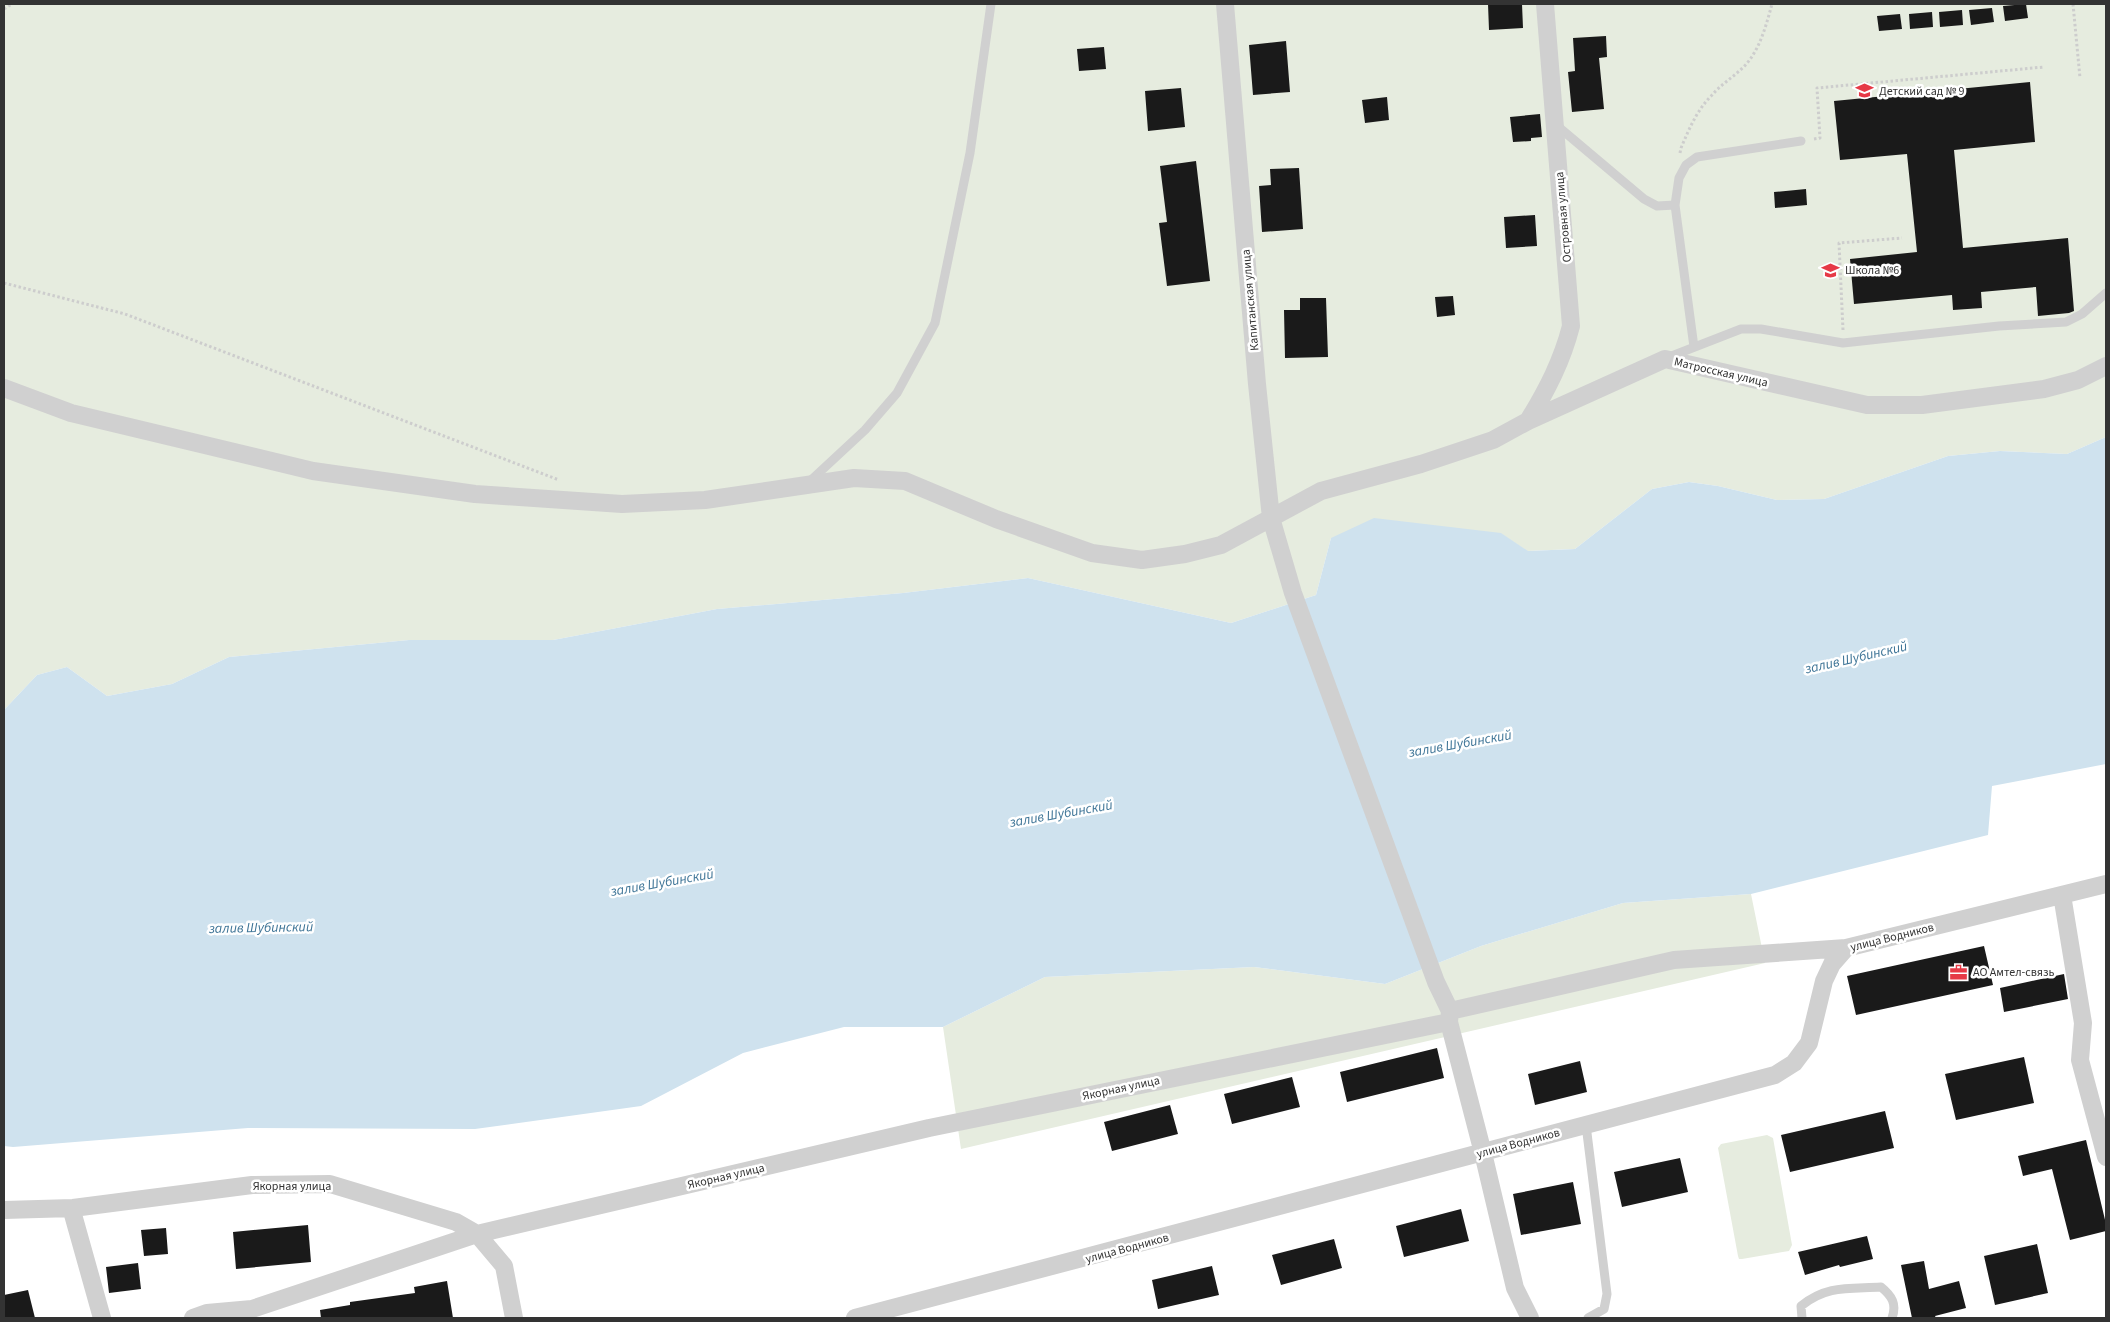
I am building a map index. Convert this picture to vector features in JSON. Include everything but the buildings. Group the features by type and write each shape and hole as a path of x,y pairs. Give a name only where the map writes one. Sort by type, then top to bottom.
{"street":[{"name":"Капитанская улица","path":"1225,4 1257,384 1271,518 1293,593 1449,1016 1515,1288 1530,1318"},
{"name":"Островная улица","path":"1528,421 1548,388 1564,352 1571,326 1544,4"},
{"name":"Матросская улица","path":"4,388 71,413 313,471 475,494 622,504 705,500 854,478 905,481 996,519 1092,553 1142,560 1185,554 1221,545 1321,491 1421,464 1493,440 1528,421 1665,359 1867,405 1922,405 2044,390 2078,380 2106,366"},
{"name":"улица Водников","path":"855,1318 1775,1075 1794,1063 1810,1043 1824,981 1832,964 1846,948 2106,884"},
{"path":"2062,895 2083,1023 2080,1060 2106,1157"},
{"name":"Якорная улица","path":"4,1210 73,1208 252,1184 330,1184 456,1222 477,1234 929,1128 1449,1016 1674,960 1846,948"},
{"path":"73,1208 72,1211 102,1318"},
{"path":"193,1318 207,1313 252,1309 477,1234 504,1266 514,1318"}],"lane":[{"path":"807,484 865,430 897,393 935,323 970,153 991,4"},
{"path":"1555,124 1644,198 1657,206 1675,205"},
{"path":"1694,347 1675,205 1679,178 1686,165 1697,157 1802,141"},
{"path":"1665,359 1741,329 1761,329 1843,343 1999,326 2066,322 2082,314 2106,293"},
{"path":"1586,1125 1607,1294 1604,1309 1588,1318"},
{"path":"1802,1318 1801,1306 1815,1295 1834,1290 1881,1287 1891,1296 1895,1310 1892,1318"}],"path":[{"path":"4,10 12,4"},
{"path":"1679,178 1681,148 1696,114 1712,94 1751,58 1762,36 1772,4"},
{"path":"2073,4 2080,78"},
{"path":"1802,141 1820,138 1817,88 2044,67"},
{"path":"1843,343 1839,243 1902,238"},
{"path":"4,283 126,314 567,483"}],"shaded area":[{"path":"4,4 2106,4 2106,437 2067,454 2000,451 1948,456 1824,499 1777,500 1718,486 1689,482 1652,489 1575,549 1527,551 1500,533 1331,538 1316,595 1231,623 1028,578 903,593 717,609 553,640 409,640 229,657 172,684 107,696 67,667 37,675 4,710"},
{"path":"1751,894 1765,963 961,1149 943,1027 1045,977 1254,967 1385,984 1481,946 1623,903"},
{"path":"1767,1135 1773,1138 1792,1245 1789,1251 1739,1259 1718,1148 1721,1144"}],"water":[{"name":"залив Шубинский","path":"2106,437 2106,764 1992,786 1988,835 1751,894 1623,903 1481,946 1385,984 1254,967 1045,977 943,1027 844,1027 743,1053 641,1106 475,1129 248,1128 13,1147 4,1146 4,710 37,675 67,667 107,696 172,684 229,657 409,640 553,640 717,609 903,593 1028,578 1231,623 1316,595 1331,538 1374,518 1501,533 1528,551 1575,549 1652,489 1689,482 1718,486 1777,500 1824,499 1948,456 2000,451 2067,454"}],"place":[{"name":"Детский сад № 9","path":"1865,91"},
{"name":"Школа №6","path":"1831,270"},
{"name":"АО Амтел-связь","path":"1959,972"}]}
